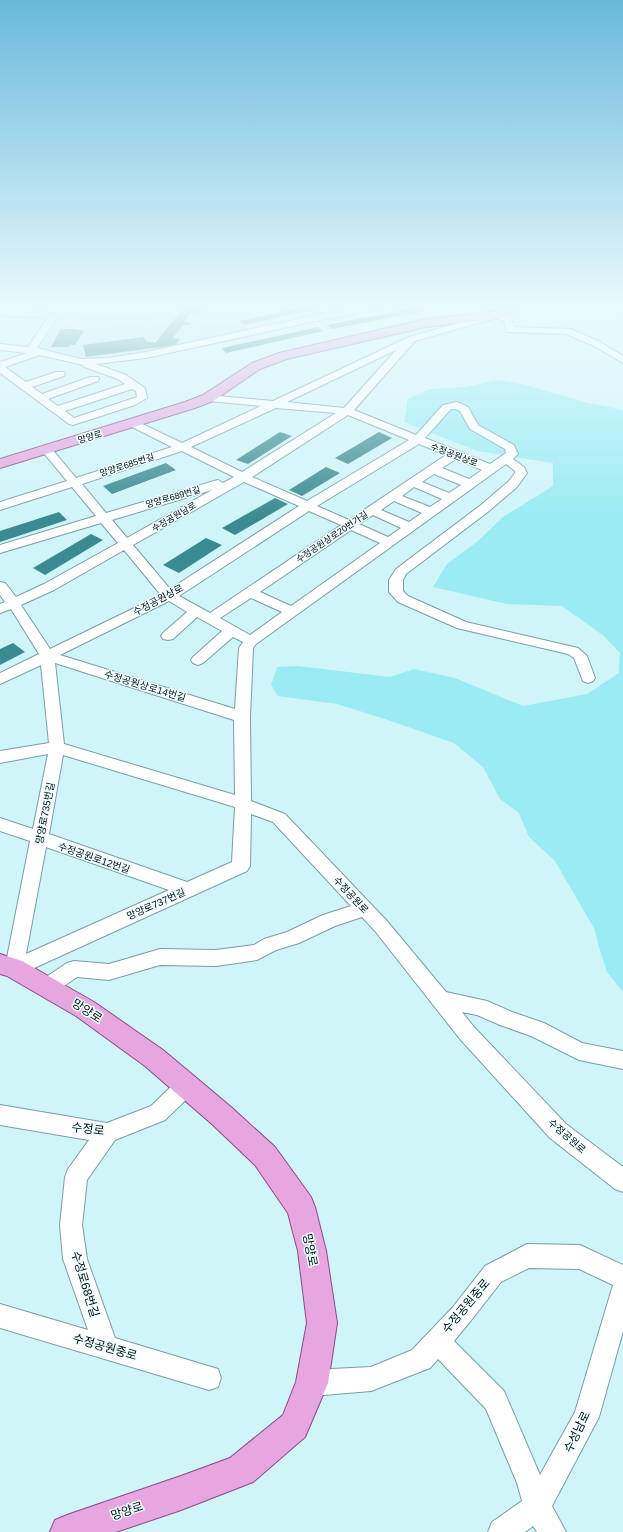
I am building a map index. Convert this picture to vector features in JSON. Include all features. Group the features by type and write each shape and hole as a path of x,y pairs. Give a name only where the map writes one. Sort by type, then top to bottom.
{"main road":[{"name":"망양로","path":"0,464 208,398 240,376"},
{"name":"망양로","path":"7,966 85,1009 154,1058 187,1085 265,1156 300,1207 312,1251 322,1323 312,1383 294,1426 241,1470 181,1493 68,1532"}],"street":[{"path":"11,376 73,422 142,398 141,390 121,376"},
{"path":"24,386 53,376"},
{"name":"망양로685번길","path":"0,506 181,448 333,376"},
{"name":"수정공원남로","path":"0,609 49,588 243,477 347,411 378,376"},
{"path":"40,398 94,379"},
{"path":"57,410 133,385"},
{"name":"망양로","path":"208,398 275,404"},
{"path":"275,404 347,411 417,440"},
{"name":"수정공원상로","path":"0,679 169,596 308,506 417,440 447,407 457,405 464,409 474,427 510,447 512,454 506,459 430,512 251,642"},
{"path":"132,423 243,477 389,542"},
{"name":"수정공원상로","path":"417,440 491,469"},
{"path":"47,450 169,596 251,642 246,648 242,717 243,804"},
{"name":"수정공원상로20번가길","path":"210,619 454,455"},
{"path":"506,459 520,468 521,473 513,484 485,508 401,572 396,580 396,592 403,599 462,625 573,651 580,656 588,678"},
{"path":"433,469 470,484"},
{"name":"망양로689번길","path":"0,549 243,477"},
{"path":"412,482 450,498"},
{"path":"392,496 430,512"},
{"path":"371,510 410,527"},
{"path":"0,586 14,604 47,656"},
{"path":"250,592 292,612"},
{"path":"168,636 196,612"},
{"path":"198,660 231,631"},
{"name":"수정공원상로14번길","path":"47,656 242,717"},
{"name":"망양로735번길","path":"7,966 40,839 57,747 47,656"},
{"name":"수정공원로","path":"0,757 57,747 243,804 278,818 381,926 467,1033 558,1131 623,1181"},
{"name":"망양로737번길","path":"7,966 188,890 241,866 243,804"},
{"name":"수정공원로12번길","path":"0,824 188,890"},
{"path":"47,987 74,969 109,972 160,957 216,958 257,952 271,944 292,938 329,920 365,909"},
{"path":"440,999 480,1007 507,1020 537,1029 579,1051 623,1060"},
{"name":"수정로","path":"0,1115 107,1133 158,1112 187,1085"},
{"name":"수정로68번길","path":"106,1347 75,1259 71,1225 76,1178 107,1133"},
{"name":"수정공원중로","path":"312,1383 371,1379 421,1359 492,1274 527,1256 580,1257 623,1277"},
{"name":"수성남로","path":"502,1532 537,1507 586,1417 623,1289"},
{"name":"수정공원중로","path":"0,1316 209,1378"},
{"path":"437,1341 495,1400 530,1483 537,1507 552,1532"}],"shaded area":[{"path":"498,380 522,384 588,403 623,410 623,992 607,972 595,930 555,861 529,837 519,813 500,799 483,767 454,743 337,704 278,696 271,685 277,667 298,666 390,677 414,669 455,678 523,706 587,694 619,673 620,653 604,636 562,606 507,604 433,587 447,564 478,541 503,517 553,486 553,463 477,451 404,422 408,399 430,389 466,387"}],"building":[{"path":"280,432 292,436 248,464 236,460"},
{"path":"379,432 392,438 348,464 335,458"},
{"path":"166,463 176,470 112,494 103,486"},
{"path":"326,467 340,473 302,496 289,490"},
{"path":"275,498 288,504 235,535 222,528"},
{"path":"59,512 67,520 0,542 0,531"},
{"path":"91,534 103,540 45,575 33,568"},
{"path":"206,538 222,545 179,573 163,565"},
{"path":"13,643 25,652 0,665 0,649"}]}
